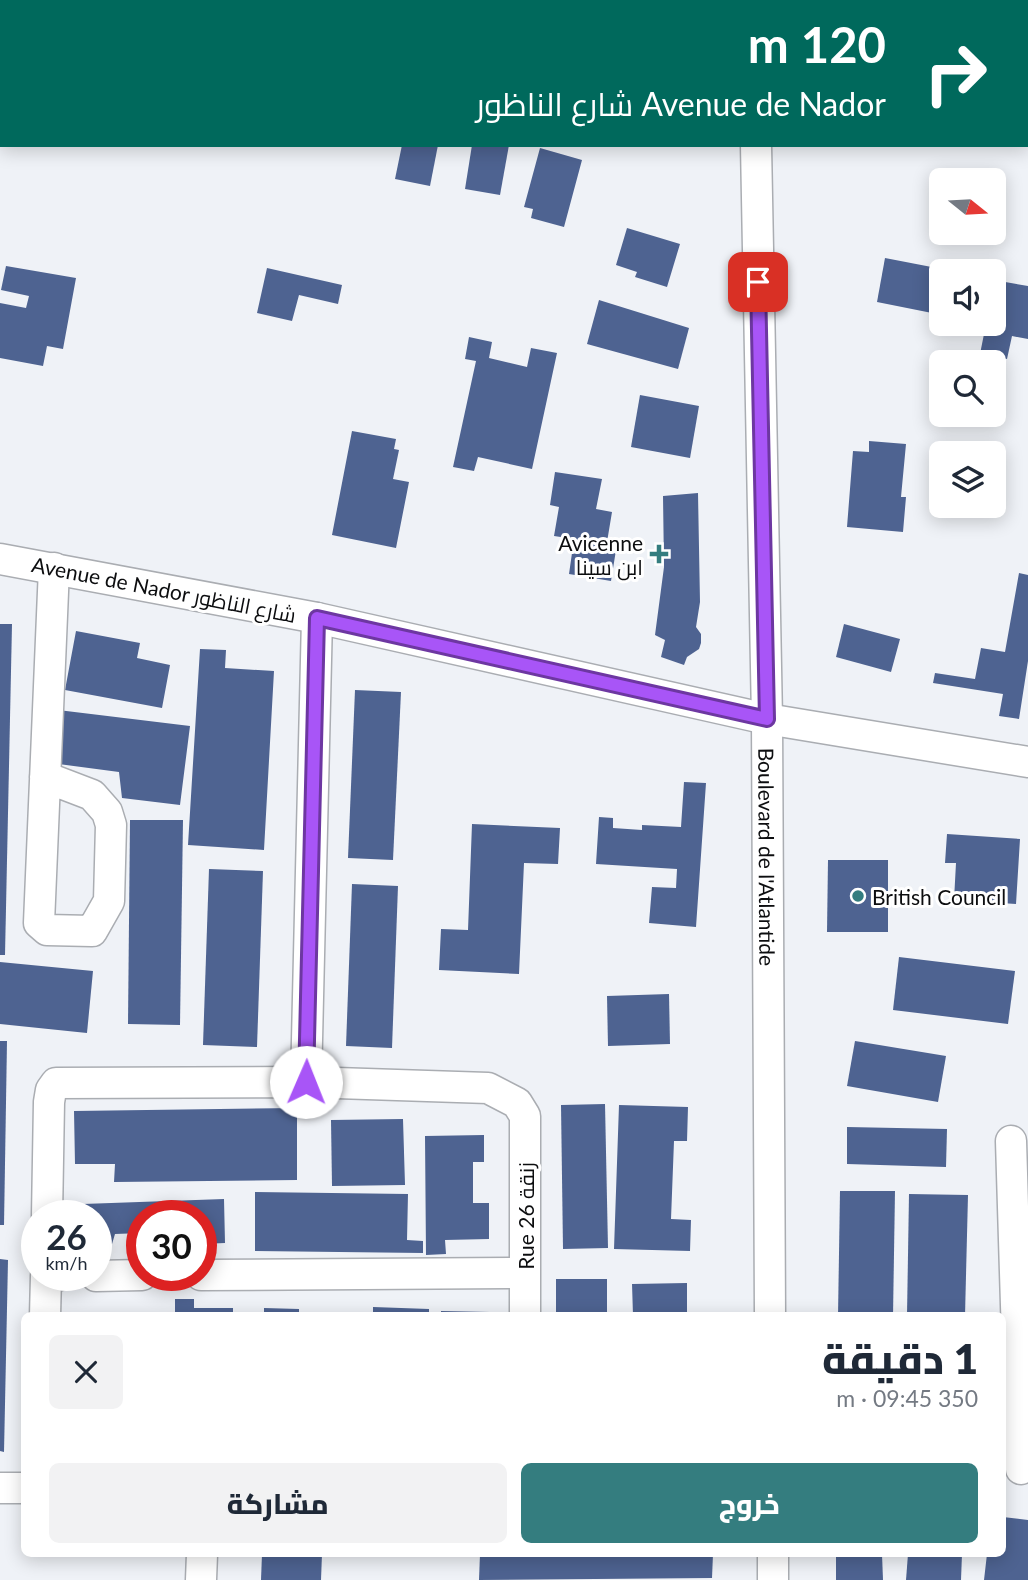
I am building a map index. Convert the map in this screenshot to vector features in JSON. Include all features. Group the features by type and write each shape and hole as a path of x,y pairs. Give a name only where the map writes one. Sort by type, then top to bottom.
{"street":[{"name":"Boulevard de l'Atlantide","path":"756,147 767,719 771,1312"},
{"name":"Avenue de Nador شارع الناظور","path":"0,559 317,618 767,719 1028,762"},
{"path":"45,776 92,795 107,812 111,825 109,901 92,931 47,930 39,923 45,776 54,568"},
{"path":"47,1200 49,1102 51,1090 56,1083 306,1082 317,618"},
{"name":"Rue 26 زنقة","path":"306,1082 488,1088 517,1103 525,1116 525,1312"},
{"path":"1011,1141 1017,1469"},
{"path":"217,1275 524,1273"},
{"path":"45,1312 46,1291"},
{"path":"0,1488 21,1488"},
{"path":"201,1580 202,1557"},
{"path":"773,1557 773,1580"}],"building":[{"path":"402,147 438,147 430,186 395,179"},
{"path":"472,147 509,147 500,195 465,189"},
{"path":"540,148 582,160 564,227 531,218 533,209 524,207"},
{"path":"627,228 680,244 667,287 635,277 637,272 616,265"},
{"path":"885,258 929,266 929,312 877,302"},
{"path":"6,266 76,278 63,349 47,346 43,366 0,358 0,303 26,308 29,296 1,290"},
{"path":"267,268 342,285 338,304 299,295 292,321 257,313"},
{"path":"1006,282 1028,286 1028,339 1012,336 1007,359 1006,350 981,350 984,336 1006,336"},
{"path":"599,300 689,328 678,369 587,344"},
{"path":"469,337 492,342 489,358 527,367 531,348 557,353 532,469 478,457 474,471 453,467 476,361 465,359"},
{"path":"640,395 699,406 690,458 631,447"},
{"path":"352,431 396,439 394,449 399,450 393,479 409,482 396,548 332,535"},
{"path":"869,441 906,444 901,497 906,497 903,532 847,527 853,451 869,452"},
{"path":"555,472 602,479 596,509 612,512 606,548 616,550 611,581 569,574 574,539 554,536 559,507 550,505"},
{"path":"698,493 700,602 696,627 701,634 701,643 699,649 687,657 684,665 661,657 665,640 655,635 664,567 663,496"},
{"path":"1019,573 1028,575 1028,661 1019,719 999,716 1003,694 933,683 935,673 975,679 981,648 1005,652"},
{"path":"0,624 12,624 5,955 0,955"},
{"path":"844,624 900,639 891,672 836,657"},
{"path":"76,631 140,643 137,658 170,665 162,708 65,690"},
{"path":"200,649 226,650 225,668 274,671 264,850 188,845"},
{"path":"355,690 401,692 393,860 348,858"},
{"path":"58,710 190,726 180,805 122,798 119,772 51,763"},
{"path":"684,782 706,783 696,927 649,923 652,887 676,888 677,869 596,864 599,817 613,818 613,828 642,830 642,825 681,827"},
{"path":"130,820 183,820 180,1025 128,1024"},
{"path":"472,824 560,828 558,864 524,863 519,974 439,970 441,929 468,930"},
{"path":"947,834 1020,839 1016,904 954,900 956,863 945,863"},
{"name":"British Council","path":"828,860 888,860 888,932 827,932"},
{"path":"209,869 263,871 257,1047 203,1045"},
{"path":"352,884 398,886 392,1048 346,1046"},
{"path":"899,957 1015,971 1008,1024 893,1010"},
{"path":"0,962 93,971 87,1033 0,1024"},
{"path":"669,994 670,1044 608,1046 607,996"},
{"path":"0,1041 7,1041 4,1225 0,1225"},
{"path":"855,1041 946,1056 938,1102 847,1086"},
{"path":"605,1104 608,1248 563,1249 561,1105"},
{"path":"619,1105 688,1107 687,1141 674,1141 671,1219 691,1220 690,1251 614,1249"},
{"path":"297,1108 297,1180 114,1182 115,1164 75,1164 74,1111"},
{"path":"403,1119 405,1185 332,1186 331,1120"},
{"path":"847,1127 947,1129 946,1167 847,1164"},
{"path":"484,1135 484,1162 473,1162 473,1203 489,1203 489,1239 445,1240 446,1254 426,1255 425,1136"},
{"path":"840,1191 895,1191 893,1312 838,1312"},
{"path":"255,1192 408,1194 407,1240 423,1241 423,1253 255,1251"},
{"path":"909,1194 968,1195 965,1312 907,1312"},
{"path":"224,1199 225,1243 217,1243 217,1200 196,1200"},
{"path":"126,1202 126,1234 115,1234 112,1244 112,1203"},
{"path":"0,1259 8,1260 4,1452 0,1451"},
{"path":"556,1279 607,1279 607,1312 556,1312"},
{"path":"687,1283 687,1312 633,1312 632,1284"},
{"path":"175,1299 194,1299 194,1308 233,1308 233,1312 175,1312"},
{"path":"373,1307 429,1309 429,1312 373,1312"},
{"path":"264,1308 299,1309 299,1312 264,1312"},
{"path":"1006,1517 1028,1520 1028,1580 984,1580 987,1557 1006,1557"},
{"path":"262,1557 322,1557 321,1580 261,1580"},
{"path":"480,1557 713,1557 712,1578 479,1580"},
{"path":"836,1557 882,1557 883,1580 836,1580"},
{"path":"908,1557 962,1557 961,1580 906,1580"}],"place":[{"name":"Avicenne ابن سينا","path":"659,554"},
{"name":"British Council","path":"858,896"}],"route":[{"path":"306,1082 317,618 767,719 758,282"}]}
